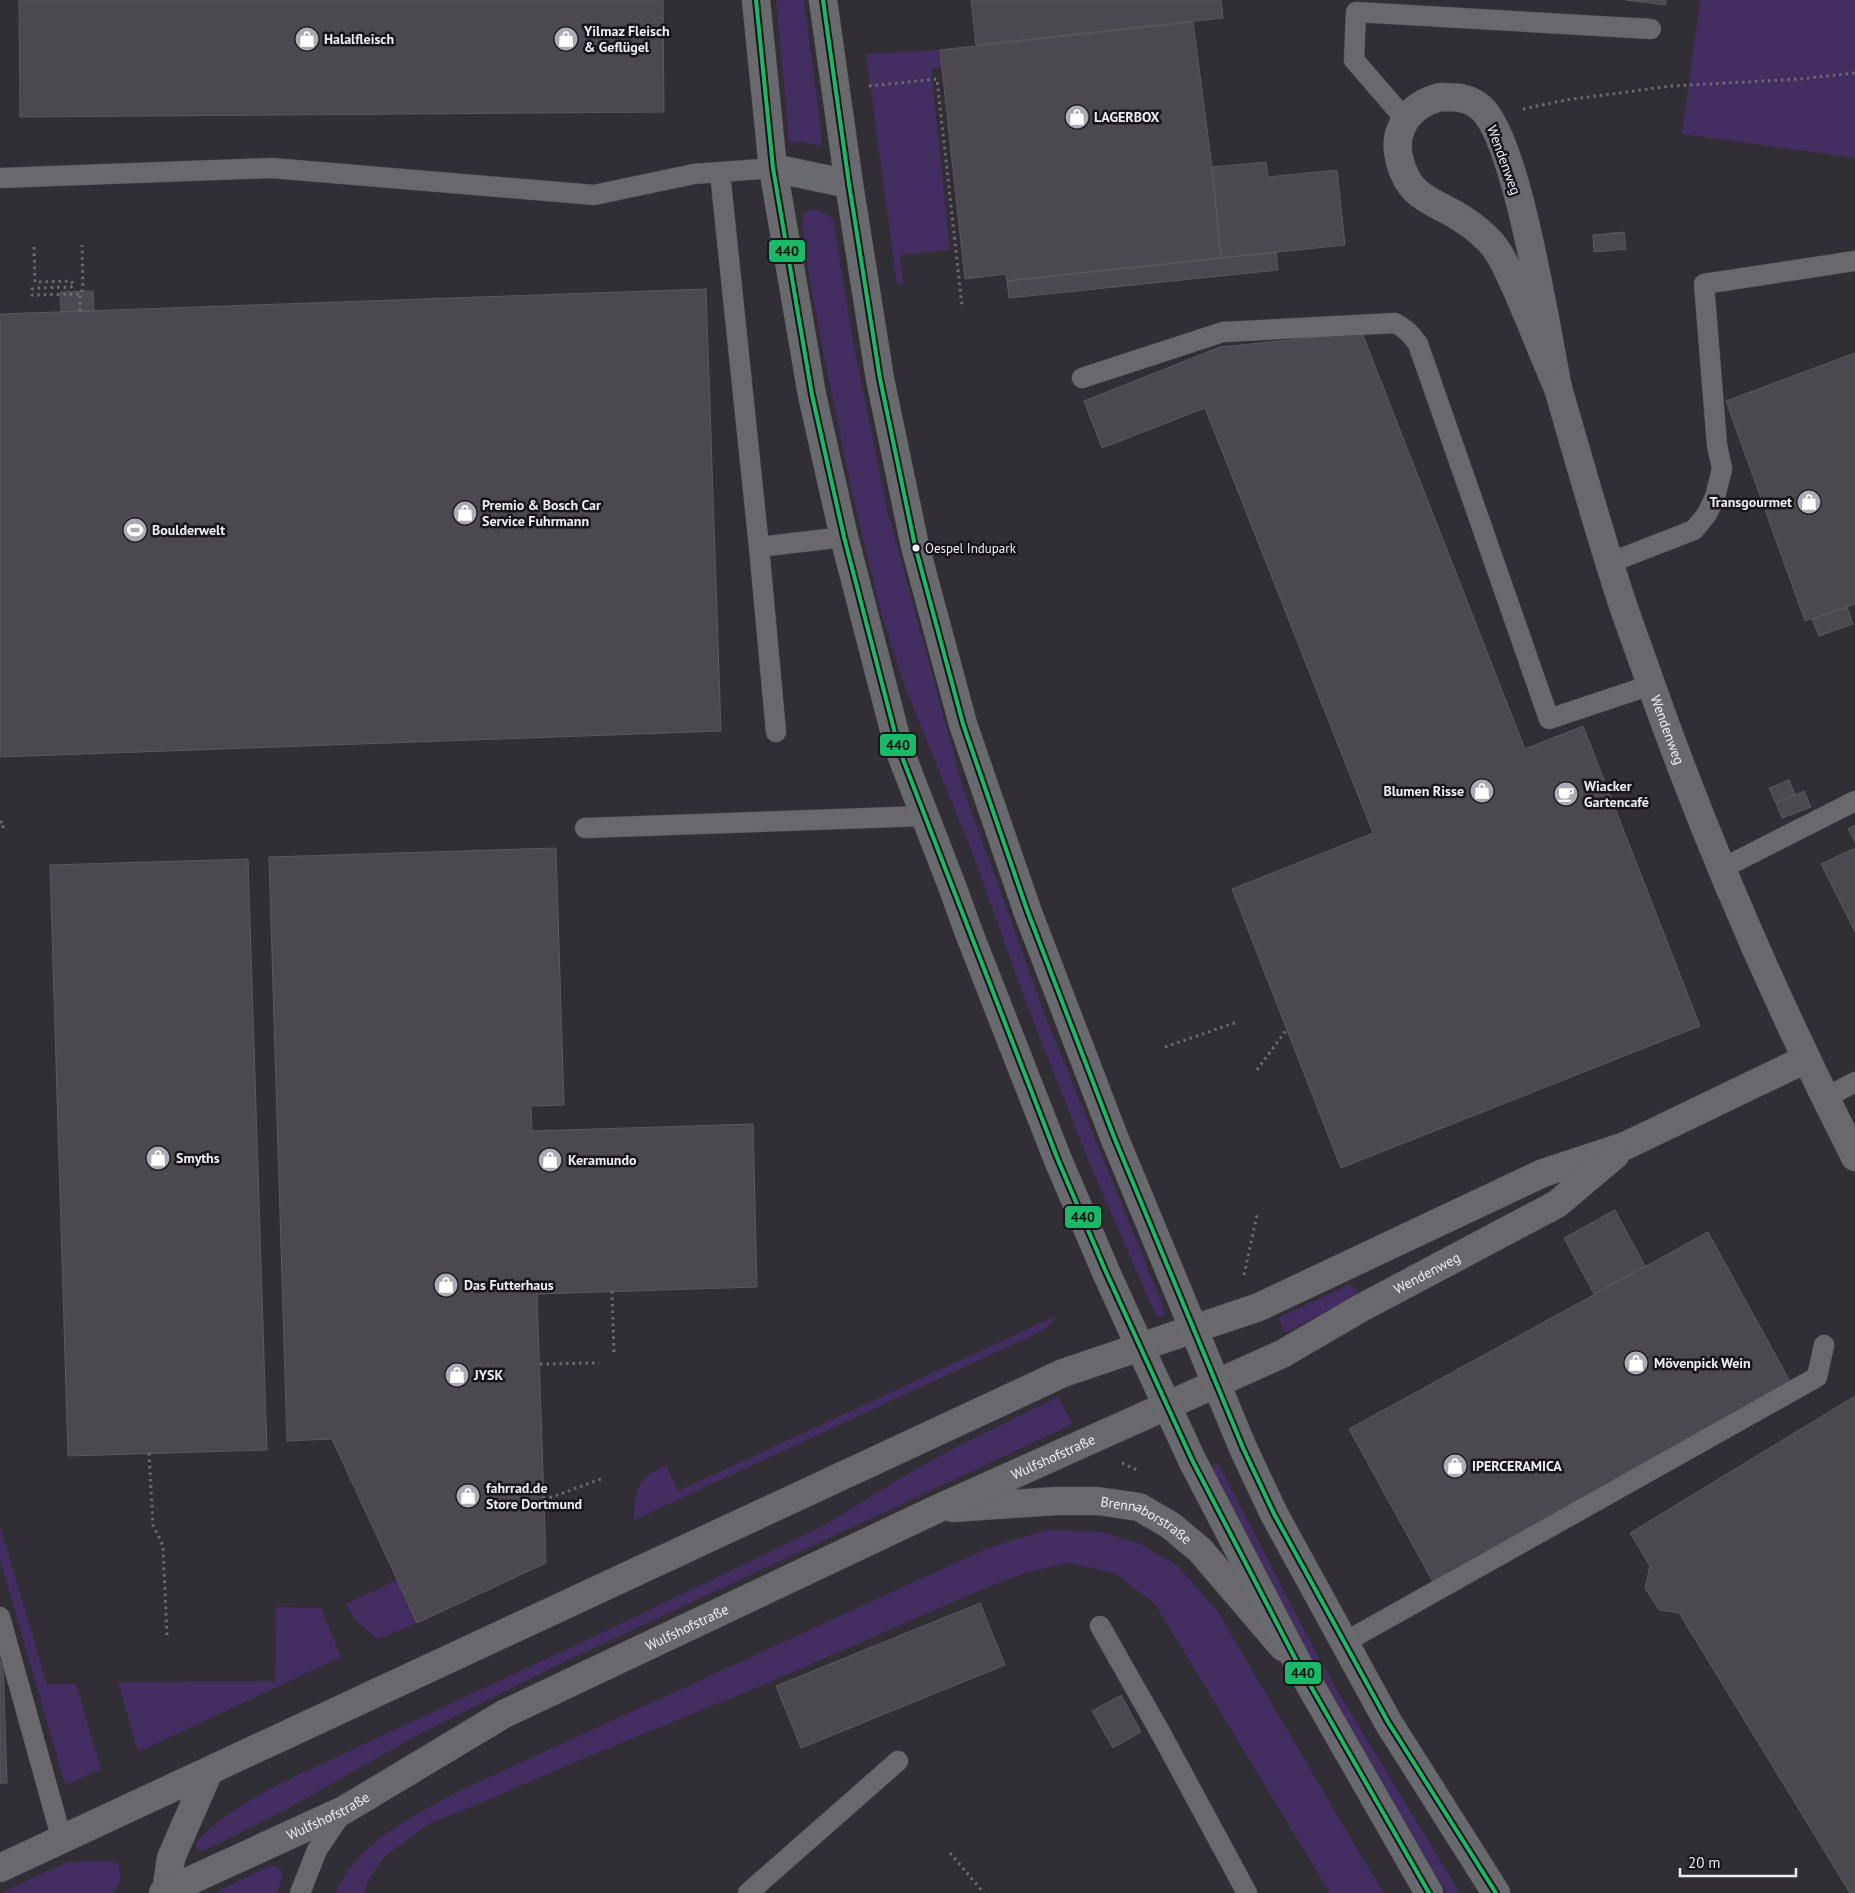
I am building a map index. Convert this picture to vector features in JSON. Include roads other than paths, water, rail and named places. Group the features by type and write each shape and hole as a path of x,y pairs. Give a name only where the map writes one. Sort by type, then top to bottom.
{"main road":[{"name":"Brennaborstraße","path":"756,0 773,168 812,395 844,537 899,749 1058,1160 1106,1272 1192,1460 1298,1664 1429,1893"},
{"path":"823,0 882,389 915,546 963,724 1027,910 1114,1137 1195,1328 1243,1448 1274,1514 1388,1722 1496,1893"},
{"path":"773,168 850,184"}],"street":[{"name":"Wendenweg","path":"1558,388 1524,305 1497,250 1486,236 1455,214 1436,206 1422,197 1410,185 1402,170 1398,155 1397,139 1405,120 1413,111 1430,100 1441,97 1459,97 1480,106 1497,133 1510,169 1524,219 1558,388 1585,487 1651,685 1721,869 1806,1060 1855,1157"},
{"name":"Wendenweg","path":"1195,1328 1259,1307 1543,1173 1625,1146 1806,1060"},
{"name":"Wendenweg","path":"1217,1383 1282,1354 1361,1308 1557,1204 1625,1146"},
{"path":"0,1868 1063,1373 1195,1328"},
{"name":"Wulfshofstraße","path":"164,1892 344,1810 504,1714 937,1509 1217,1383"},
{"name":"Brennaborstraße","path":"937,1509 1056,1501 1098,1501 1139,1507 1170,1525 1200,1550 1298,1664"},
{"name":"Wulfshofstraße","path":"164,1892 171,1858 209,1771"}],"lane":[{"path":"1405,120 1354,60 1356,12 1651,29"},
{"path":"0,178 272,168 594,195 694,174 720,174 773,168"},
{"path":"720,174 759,547 776,732"},
{"path":"1609,563 1694,530 1707,514 1715,497 1722,469 1717,445 1704,284 1855,261"},
{"path":"1082,378 1223,332 1395,323 1402,326 1418,344 1549,719 1651,685"},
{"path":"759,547 844,537"},
{"path":"1721,869 1855,802"},
{"path":"585,828 924,816"},
{"path":"1825,1098 1855,1082"},
{"path":"1344,1642 1817,1377 1824,1345"},
{"path":"0,1617 62,1840"},
{"path":"1100,1626 1159,1730 1247,1893"},
{"path":"748,1893 898,1761"},
{"path":"300,1893 317,1850 344,1810"}],"place":[{"name":"Halalfleisch","path":"307,39"},
{"name":"Yilmaz Fleisch & Geflügel","path":"566,39"},
{"name":"LAGERBOX","path":"1077,117"},
{"name":"Transgourmet","path":"1809,502"},
{"name":"Premio & Bosch Car Service Fuhrmann","path":"465,513"},
{"name":"Boulderwelt","path":"135,530"},
{"name":"Oespel Indupark","path":"916,548"},
{"name":"Blumen Risse","path":"1482,791"},
{"name":"Wiacker Gartencafé","path":"1566,794"},
{"name":"Smyths","path":"158,1158"},
{"name":"Keramundo","path":"550,1160"},
{"name":"Das Futterhaus","path":"446,1285"},
{"name":"Mövenpick Wein","path":"1636,1363"},
{"name":"JYSK","path":"457,1375"},
{"name":"IPERCERAMICA","path":"1455,1466"},
{"name":"fahrrad.de Store Dortmund","path":"468,1496"}]}
